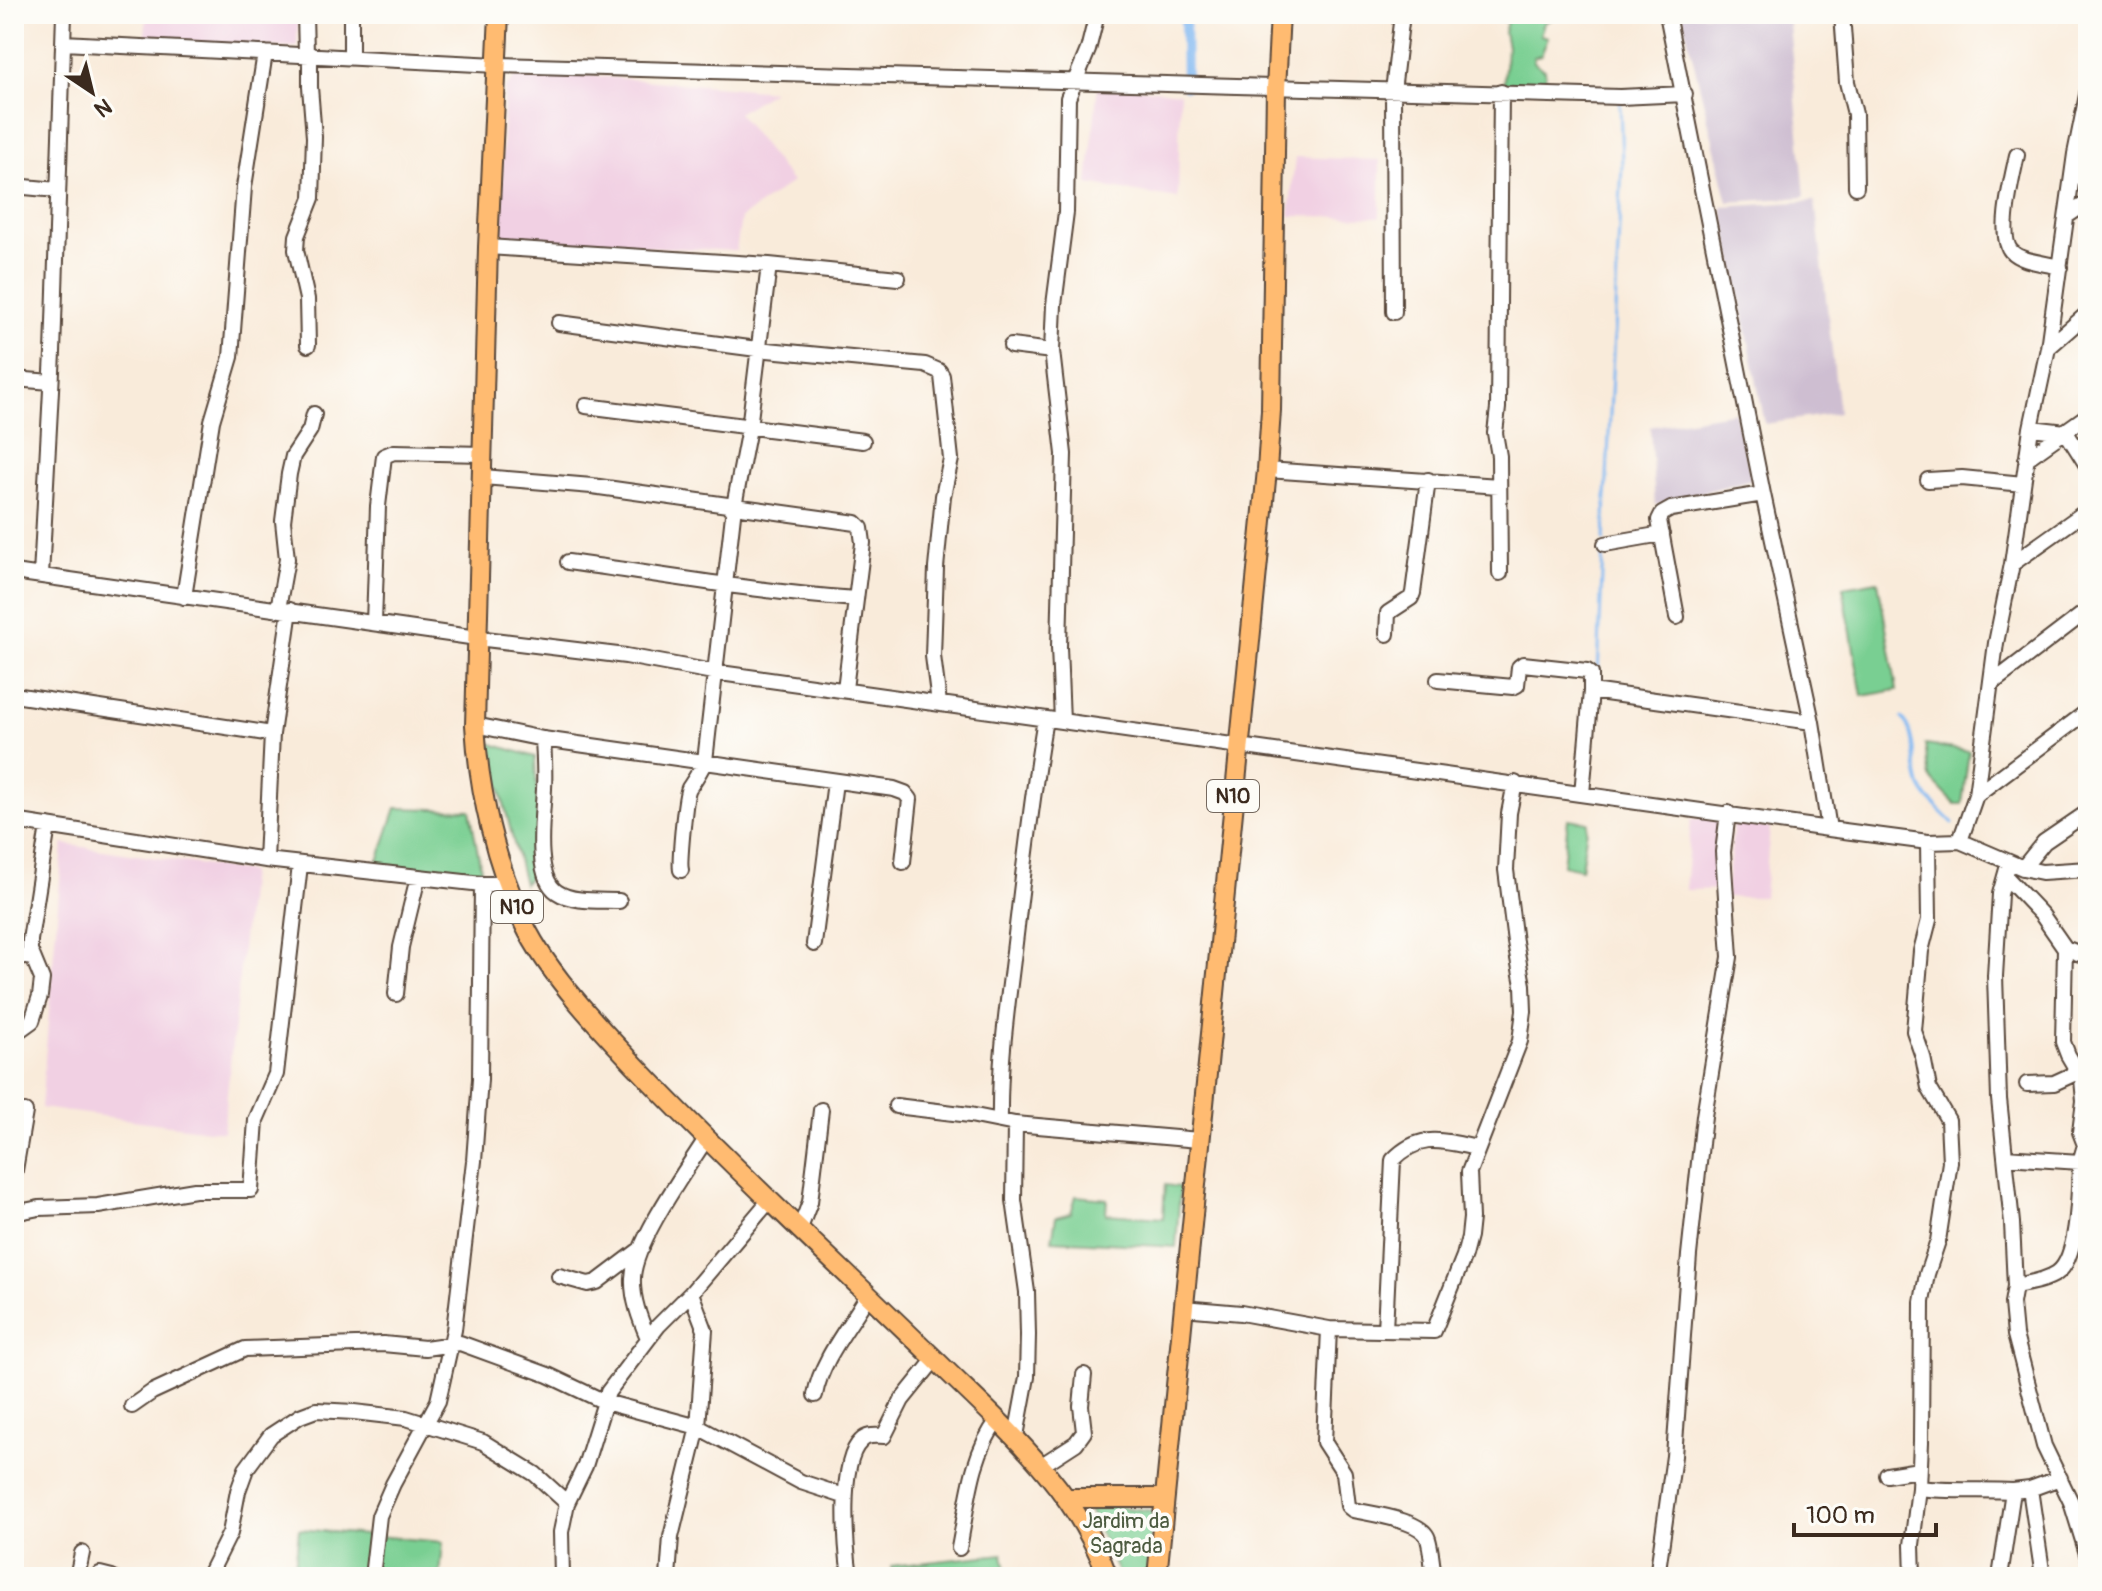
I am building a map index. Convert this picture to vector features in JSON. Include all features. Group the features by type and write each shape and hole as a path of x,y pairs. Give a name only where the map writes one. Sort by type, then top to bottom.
{"main road":[{"name":"N10","path":"499,14 488,247 475,725 485,800 508,884 524,925 548,963 594,1020 706,1139 799,1231 1016,1436 1067,1498 1102,1560 1108,1577"},
{"name":"N10","path":"1157,1577 1267,470 1280,14"},
{"path":"1067,1498 1164,1498"}],"street":[{"path":"41,576 64,14"},
{"path":"305,14 314,137 312,198 297,236 296,250 305,285 308,345"},
{"path":"351,14 351,56"},
{"path":"1062,721 1059,647 1064,454 1052,351 1054,305 1066,212 1068,98 1088,50 1097,14"},
{"path":"1394,312 1393,91 1402,14"},
{"path":"1667,14 1812,722 1829,829"},
{"path":"1842,14 1847,82 1855,114 1856,187"},
{"path":"63,43 497,65 1276,89 1620,97 1685,94"},
{"path":"184,597 212,421 231,357 244,187 265,53"},
{"path":"1960,841 1976,795 1996,643 2012,564 2031,428 2048,348 2075,154 2088,90"},
{"path":"1500,573 1499,456 1495,433 1498,408 1501,92"},
{"path":"2017,155 2008,199 2006,242 2018,256 2060,267"},
{"path":"14,186 57,190"},
{"path":"2067,216 2088,202"},
{"path":"488,247 769,265 898,278"},
{"path":"681,870 687,791 697,780 705,761 734,506 749,428 769,265"},
{"path":"2048,348 2088,313"},
{"path":"559,323 757,349 925,365 939,371 951,459 943,496 936,568 933,656 939,703"},
{"path":"1011,346 1052,351"},
{"path":"14,379 51,382"},
{"path":"586,406 863,441"},
{"path":"266,860 272,734 287,559 283,521 293,456 310,430 314,414"},
{"path":"2026,459 2088,415"},
{"path":"2031,428 2066,432"},
{"path":"2066,432 2088,467"},
{"path":"374,623 378,506 384,456 394,452 484,454"},
{"path":"1267,470 1499,486"},
{"path":"483,477 592,486 856,523 863,533 845,689"},
{"path":"1928,480 1962,478 2023,484"},
{"path":"1387,634 1388,613 1411,598 1413,593 1428,480"},
{"path":"1677,617 1659,520 1662,514 1671,509 1763,494"},
{"path":"2012,564 2088,510"},
{"path":"1605,544 1662,534"},
{"path":"568,562 725,587 856,599"},
{"path":"15,577 41,576 626,656 713,672 1829,829 1928,842 1960,841 2042,872 2088,869"},
{"path":"1991,684 2088,610"},
{"path":"1438,680 1513,687 1517,685 1519,667 1523,664 1590,672 1582,794"},
{"path":"1591,691 1812,722"},
{"path":"14,695 272,734"},
{"path":"1976,795 2088,711"},
{"path":"1016,1436 1027,1377 1027,1292 1014,1200 1008,1122 999,1088 1033,785 1045,719"},
{"path":"475,725 543,739 894,789 909,795 903,862"},
{"path":"543,739 545,790 540,822 551,886 564,896 619,901"},
{"path":"814,944 835,782"},
{"path":"1183,1308 1241,1313 1329,1329 1436,1329 1467,1247 1471,1218 1469,1172 1518,1051 1524,1011 1506,870 1509,813 1515,783"},
{"path":"2088,812 2044,842 2020,865 1998,909 1995,976 1999,1099 2015,1286 2012,1303 2015,1335 2044,1446 2078,1520 2088,1557"},
{"path":"1657,1577 1674,1456 1689,1255 1704,1116 1730,957 1723,852 1728,813"},
{"path":"14,821 300,865 508,884"},
{"path":"14,1034 32,1021 37,1010 42,979 30,950 30,940 48,826"},
{"path":"1913,1577 1912,1545 1919,1488 1922,1302 1938,1241 1950,1162 1948,1120 1929,1088 1914,1031 1921,951 1929,920 1928,842"},
{"path":"14,1213 39,1208 98,1206 195,1190 251,1190 256,1120 276,1074 300,865"},
{"path":"2020,865 2042,915 2065,948 2088,957"},
{"path":"396,994 401,947 418,877"},
{"path":"372,1577 379,1516 438,1401 451,1344 474,1161 480,1079 482,884"},
{"path":"2015,1286 2047,1278 2067,1264 2073,1239 2080,1162 2085,1152 2080,1132 2084,1101 2082,1079 2063,1042 2065,948"},
{"path":"14,955 33,958"},
{"path":"2027,1084 2054,1083 2078,1072"},
{"path":"896,1106 1008,1122 1199,1140"},
{"path":"799,1231 810,1202 821,1110"},
{"path":"14,1176 25,1112"},
{"path":"648,1338 634,1300 633,1276 655,1218 706,1139"},
{"path":"1385,1330 1393,1160 1413,1144 1426,1140 1477,1148"},
{"path":"2005,1157 2080,1162"},
{"path":"562,1577 561,1532 567,1503 585,1466 608,1392 648,1338 691,1293 769,1201"},
{"path":"559,1276 588,1284 597,1282 643,1248"},
{"path":"668,1577 671,1537 698,1427 705,1330 691,1293"},
{"path":"815,1395 821,1368 868,1295"},
{"path":"1329,1329 1324,1442 1344,1473 1348,1506 1353,1510 1403,1521 1424,1531 1429,1541 1430,1562 1435,1577"},
{"path":"132,1406 152,1392 245,1349 383,1344 425,1348 451,1344 471,1346 569,1384 605,1402 698,1427 801,1482 844,1496"},
{"path":"850,1577 844,1496 855,1448 867,1437 884,1436 902,1400 935,1359"},
{"path":"1042,1465 1076,1443 1084,1432 1081,1406 1084,1375"},
{"path":"208,1577 230,1533 238,1491 246,1469 271,1435 300,1416 316,1410 382,1415 428,1424 483,1442 535,1474 567,1503"},
{"path":"959,1548 978,1454 984,1438 998,1420"},
{"path":"1887,1475 1919,1470"},
{"path":"1919,1488 1958,1492 1990,1489 2013,1491 2030,1489 2060,1478"},
{"path":"2030,1489 2043,1577"},
{"path":"2000,1577 2013,1491"},
{"path":"77,1577 82,1553"}],"shaded area":[{"path":"147,14 298,14 297,47 144,44"},
{"path":"1682,14 1788,14 1805,197 1728,202"},
{"path":"522,70 773,91 738,113 792,182 741,218 736,251 499,239 505,89"},
{"path":"1098,83 1180,93 1178,199 1088,184"},
{"path":"1295,157 1380,160 1380,217 1289,216"},
{"path":"1815,201 1839,413 1765,424 1722,207"},
{"path":"1735,412 1752,479 1655,505 1650,427"},
{"path":"1721,813 1724,889 1685,890 1691,820"},
{"path":"1734,822 1770,828 1764,897 1726,897"},
{"path":"63,844 250,872 223,1132 41,1108"}],"green space":[{"path":"1504,14 1556,14 1544,23 1540,35 1548,37 1541,55 1533,57 1534,62 1545,70 1546,87 1503,88 1507,47 1504,32 1507,22 1501,20"},
{"path":"1878,581 1897,690 1862,696 1843,587"},
{"path":"489,743 535,757 540,862 524,884"},
{"path":"1925,745 1969,751 1962,804 1955,804 1930,778"},
{"path":"396,808 470,810 482,875 377,864"},
{"path":"1568,819 1588,822 1581,869 1563,865"},
{"path":"1165,1185 1180,1187 1176,1247 1052,1240 1056,1217 1071,1213 1076,1196 1107,1199 1106,1214 1163,1218"},
{"name":"Jardim da Sagrada","path":"1086,1503 1152,1511 1148,1577 1120,1577"},
{"path":"299,1529 443,1542 440,1577 294,1577"},
{"path":"1003,1554 1007,1577 892,1577 891,1566"}],"waterway":[{"path":"1185,14 1186,86"},
{"path":"1604,540 1622,165 1620,101"},
{"path":"1598,676 1603,548"},
{"path":"1902,718 1910,731 1922,789 1953,823"}]}
